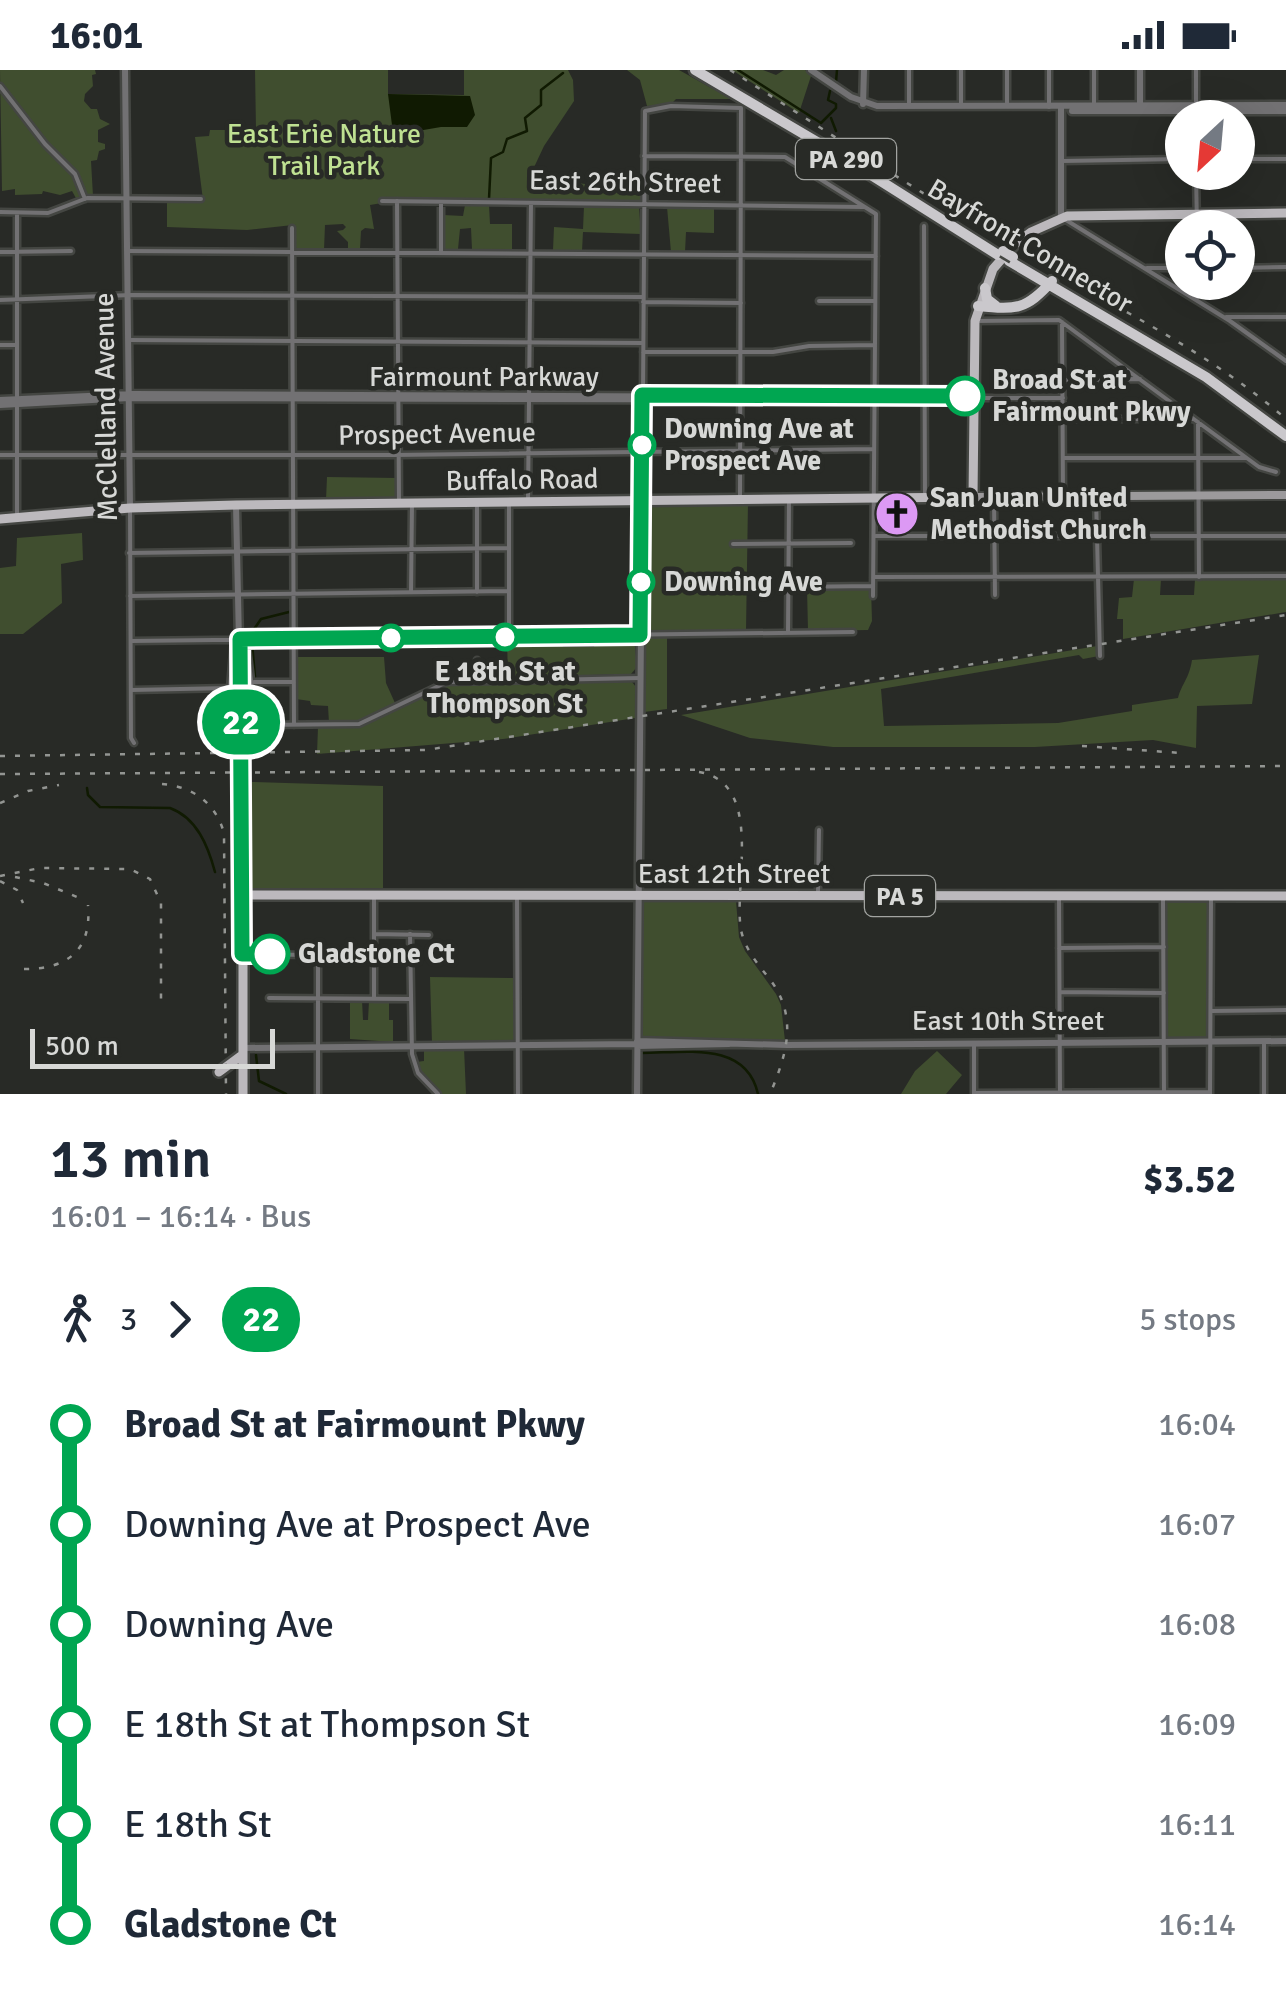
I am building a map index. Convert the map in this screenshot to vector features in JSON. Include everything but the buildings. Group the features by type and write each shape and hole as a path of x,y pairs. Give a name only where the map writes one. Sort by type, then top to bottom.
{"highway":[{"name":"Bayfront Connector","path":"695,70 1225,382 1286,428"},
{"name":"Bayfront Connector","path":"706,70 841,149 997,251"},
{"name":"Bayfront Connector","path":"1015,261 1032,275 1051,282 1224,388 1286,436"},
{"path":"1032,275 1038,284 1036,298"},
{"path":"988,282 988,300 1001,308"},
{"path":"978,306 1017,308 1036,298 1051,282"}],"main road":[{"path":"1255,213 1286,213"},
{"path":"973,497 970,398 975,320 988,282 1008,250 1032,232 1061,219 1090,214 1165,214"},
{"path":"958,497 973,480"},
{"name":"Buffalo Road","path":"0,519 236,504 1286,495"},
{"path":"243,895 243,1094"},
{"name":"East 12th Street","path":"243,895 1286,896"},
{"path":"220,1072 242,1051"}],"street":[{"name":"McClelland Avenue","path":"124,70 134,744"},
{"path":"811,70 863,104 1140,109"},
{"path":"863,104 864,70"},
{"path":"908,106 909,70"},
{"path":"961,106 962,70"},
{"path":"1006,106 1007,70"},
{"path":"1048,107 1049,70"},
{"path":"1094,70 1094,106"},
{"path":"1140,70 1140,109"},
{"path":"1196,70 1196,100"},
{"path":"0,86 45,144 75,174 85,199"},
{"path":"637,1094 645,110 671,106 741,108 740,499"},
{"path":"1061,109 1094,106 1165,110"},
{"path":"1255,109 1286,108"},
{"path":"1061,109 1061,219 1165,281"},
{"path":"644,156 789,158 876,214 873,596"},
{"path":"1061,161 1165,159"},
{"path":"1255,159 1286,159"},
{"path":"0,212 48,212 85,199 201,199"},
{"name":"East 26th Street","path":"382,201 868,208"},
{"path":"397,201 399,504"},
{"path":"441,252 442,202"},
{"path":"528,502 532,204"},
{"path":"16,213 16,518"},
{"path":"924,226 925,497"},
{"path":"292,228 294,725"},
{"path":"0,252 71,251"},
{"path":"127,251 876,256"},
{"path":"1145,268 1165,268"},
{"path":"1255,268 1286,268"},
{"path":"0,300 128,295 530,296 741,303"},
{"path":"1196,300 1286,362"},
{"path":"819,302 876,301"},
{"path":"1224,317 1286,317"},
{"path":"975,320 1062,322 1246,458 1264,470 1276,472"},
{"path":"1062,322 1064,497"},
{"path":"128,340 643,342"},
{"path":"0,345 16,345"},
{"path":"643,352 741,353 816,345 875,346"},
{"path":"1062,380 1140,379"},
{"name":"Fairmount Parkway","path":"0,402 128,396 1062,398"},
{"path":"1063,419 1195,420"},
{"path":"1195,420 1199,577"},
{"name":"Prospect Avenue","path":"0,455 874,449"},
{"path":"1063,458 1246,458"},
{"path":"994,497 995,594"},
{"path":"1096,497 1100,656"},
{"path":"788,633 789,499"},
{"path":"508,502 508,636"},
{"path":"477,503 477,592"},
{"path":"236,504 243,895"},
{"path":"412,504 412,592"},
{"path":"874,536 1286,536"},
{"path":"733,544 851,543"},
{"path":"130,552 508,548"},
{"path":"873,577 1286,576"},
{"path":"788,587 873,586"},
{"path":"130,596 508,591"},
{"path":"130,641 853,632"},
{"path":"240,639 257,724 359,724 438,684 640,678"},
{"path":"131,690 230,688 240,639"},
{"path":"477,660 477,681"},
{"path":"251,682 294,682"},
{"path":"818,896 819,830"},
{"path":"374,896 374,998"},
{"path":"517,896 518,1094"},
{"path":"1059,896 1060,1093"},
{"path":"1163,896 1164,1093"},
{"path":"974,1044 974,1093 1210,1093 1210,896"},
{"path":"374,934 428,934"},
{"path":"410,934 411,1046 416,1069 438,1094"},
{"path":"1059,948 1164,947"},
{"path":"242,954 316,956 318,1094"},
{"path":"1060,992 1164,993"},
{"path":"269,998 410,999"},
{"path":"1210,1011 1286,1010"},
{"name":"East 10th Street","path":"242,1051 411,1046 1286,1041"},
{"path":"1264,1042 1264,1094"}],"green space":[{"path":"0,70 95,70 93,86 84,101 110,124 98,130 98,142 105,144 105,149 99,151 97,160 91,161 93,196 77,200 72,191 60,195 43,191 15,195 15,189 2,191"},
{"name":"East Erie Nature Trail Park","path":"255,70 388,70 388,94 464,95 464,70 568,70 573,80 574,101 544,146 529,178 642,190 642,201 383,199 382,203 370,205 374,229 361,231 360,249 348,250 348,242 337,231 346,227 343,224 325,225 324,250 294,250 293,225 247,230 167,227 167,201 203,200 195,137 209,136 210,130 256,130"},
{"path":"627,70 679,70 731,99 676,99 670,105 647,106 640,80"},
{"path":"732,70 763,70 776,75 784,70 805,70 811,76 799,113"},
{"path":"465,205 489,205 490,224 512,224 512,250 472,249 471,228 460,229 458,249 443,249 443,215 463,216"},
{"path":"584,206 639,208 641,234 583,232 582,251 553,250 554,227 583,229"},
{"path":"667,207 714,208 714,233 686,232 685,252 671,252"},
{"path":"327,477 397,478 396,500 326,500"},
{"path":"748,502 746,631 644,632 647,504"},
{"path":"82,533 83,560 61,564 62,603 23,634 0,634 0,568 16,566 17,538"},
{"path":"1286,578 1286,612 1123,639 1123,619 1117,619 1119,598 1132,597 1134,579 1161,579 1160,595 1194,595 1195,579"},
{"path":"871,587 872,621 868,630 808,631 807,588"},
{"path":"634,637 637,667 631,674 508,677 507,640 564,638 563,647 594,647 595,641 590,638"},
{"path":"645,638 667,638 667,709 644,712"},
{"path":"1097,646 1099,656 1083,659 1079,655 881,689 884,726 1058,723 1132,711 1132,705 1178,698 1192,660 1259,655 1252,704 1197,706 1196,748 1153,740 1035,747 833,747 750,738 681,715"},
{"path":"296,657 384,657 386,683 395,703 362,720 329,723 328,706 296,699"},
{"path":"632,682 636,687 635,718 503,739 317,754 318,727 364,725 447,684"},
{"path":"252,782 383,786 383,888 250,888"},
{"path":"736,901 739,937 781,1005 785,1041 639,1036 641,902"},
{"path":"1205,901 1209,1038 1166,1039 1165,902"},
{"path":"430,977 514,978 516,1038 512,1042 432,1043"},
{"path":"350,1000 362,1000 363,1020 368,1020 369,1001 389,1001 393,1042 350,1039"},
{"path":"424,1048 464,1048 466,1094 440,1094 422,1075 416,1062 424,1061"},
{"path":"937,1051 962,1075 946,1094 901,1094 915,1071"}],"shaded area":[{"path":"388,94 470,96 475,115 467,127 400,134 392,125"}],"waterway":[{"path":"738,70 821,123 836,108 828,100 830,91"},
{"path":"836,82 837,70"},
{"path":"489,199 491,158 503,152 507,139 527,131 525,118 541,105 541,90 563,73"},
{"path":"831,118 836,131"},
{"path":"250,635 261,619 289,612"},
{"path":"252,643 255,677"},
{"path":"256,686 260,721"},
{"path":"87,788 88,795 100,807 170,808 179,813 200,834 215,872"},
{"path":"641,1053 694,1052 727,1057 741,1065 758,1094"},
{"path":"256,1055 259,1081 286,1094"}],"railway":[{"path":"730,70 979,227 1223,370 1286,419"},
{"path":"0,756 426,750 1286,615"},
{"path":"1082,746 1181,753"},
{"path":"0,774 1286,766"},
{"path":"699,772 719,780 732,795 742,838 741,930 748,950 778,991 784,1006 785,1049 770,1094"},
{"path":"162,784 201,798 215,813 224,833 226,1094"},
{"path":"0,803 28,791 59,785"},
{"path":"0,876 40,868 130,869 150,879 161,903 161,1000"},
{"path":"15,877 77,897"},
{"path":"0,881 17,890 23,903"},
{"path":"24,969 52,966 73,955 86,935 88,905"}],"bus line":[{"name":"22","path":"270,954 242,954 240,639 640,635 642,395 965,396"}],"place":[{"name":"Broad St at Fairmount Pkwy","path":"965,396"},
{"name":"Downing Ave at Prospect Ave","path":"642,445"},
{"name":"San Juan United Methodist Church","path":"897,514"},
{"name":"Downing Ave","path":"641,582"},
{"name":"E 18th St at Thompson St","path":"505,637"},
{"name":"Gladstone Ct","path":"270,954"}]}
